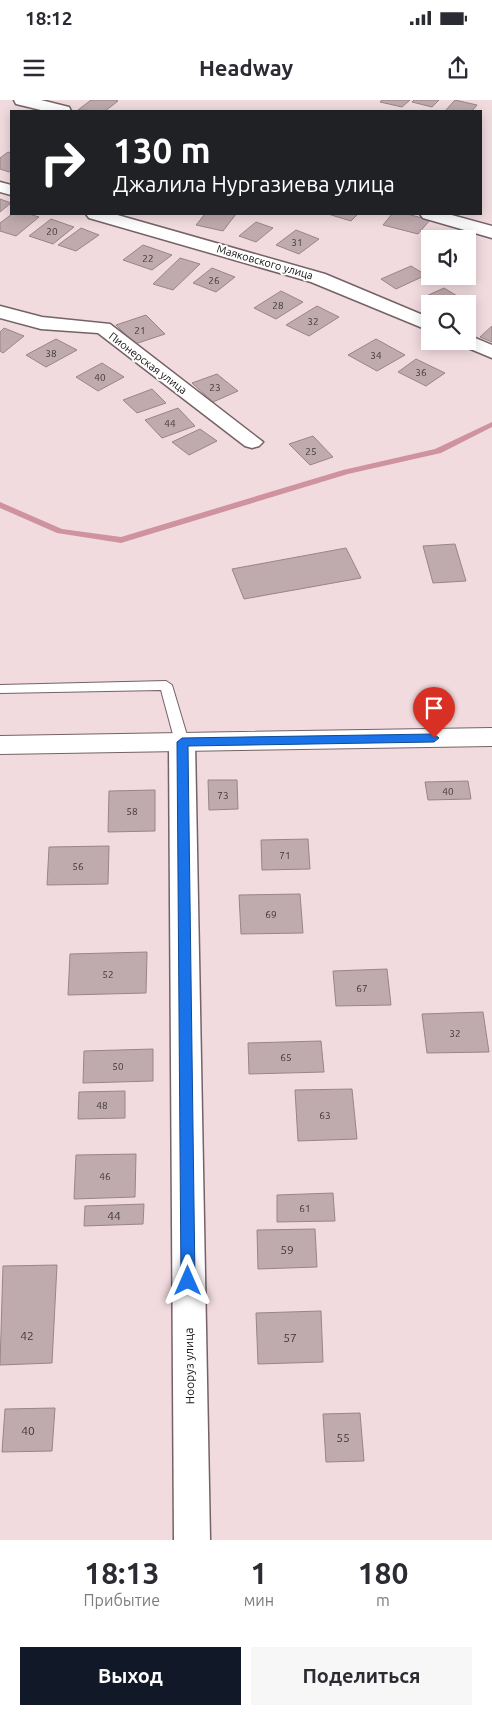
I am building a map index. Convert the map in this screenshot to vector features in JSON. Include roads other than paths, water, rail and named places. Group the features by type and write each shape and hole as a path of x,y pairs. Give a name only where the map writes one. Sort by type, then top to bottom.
{"street":[{"path":"22,100 59,110"},
{"name":"Маяковского улица","path":"98,215 318,278 421,321"},
{"path":"433,215 492,232"},
{"name":"Пионерская улица","path":"0,312 41,323 103,328 252,442"},
{"path":"476,345 492,352"},
{"path":"0,745 492,737"},
{"name":"Нооруз улица","path":"182,742 192,1540"}],"lane":[{"path":"0,689 166,685 182,742"}],"waterway":[{"path":"0,505 60,531 121,540 346,472 438,451 492,424"}]}
